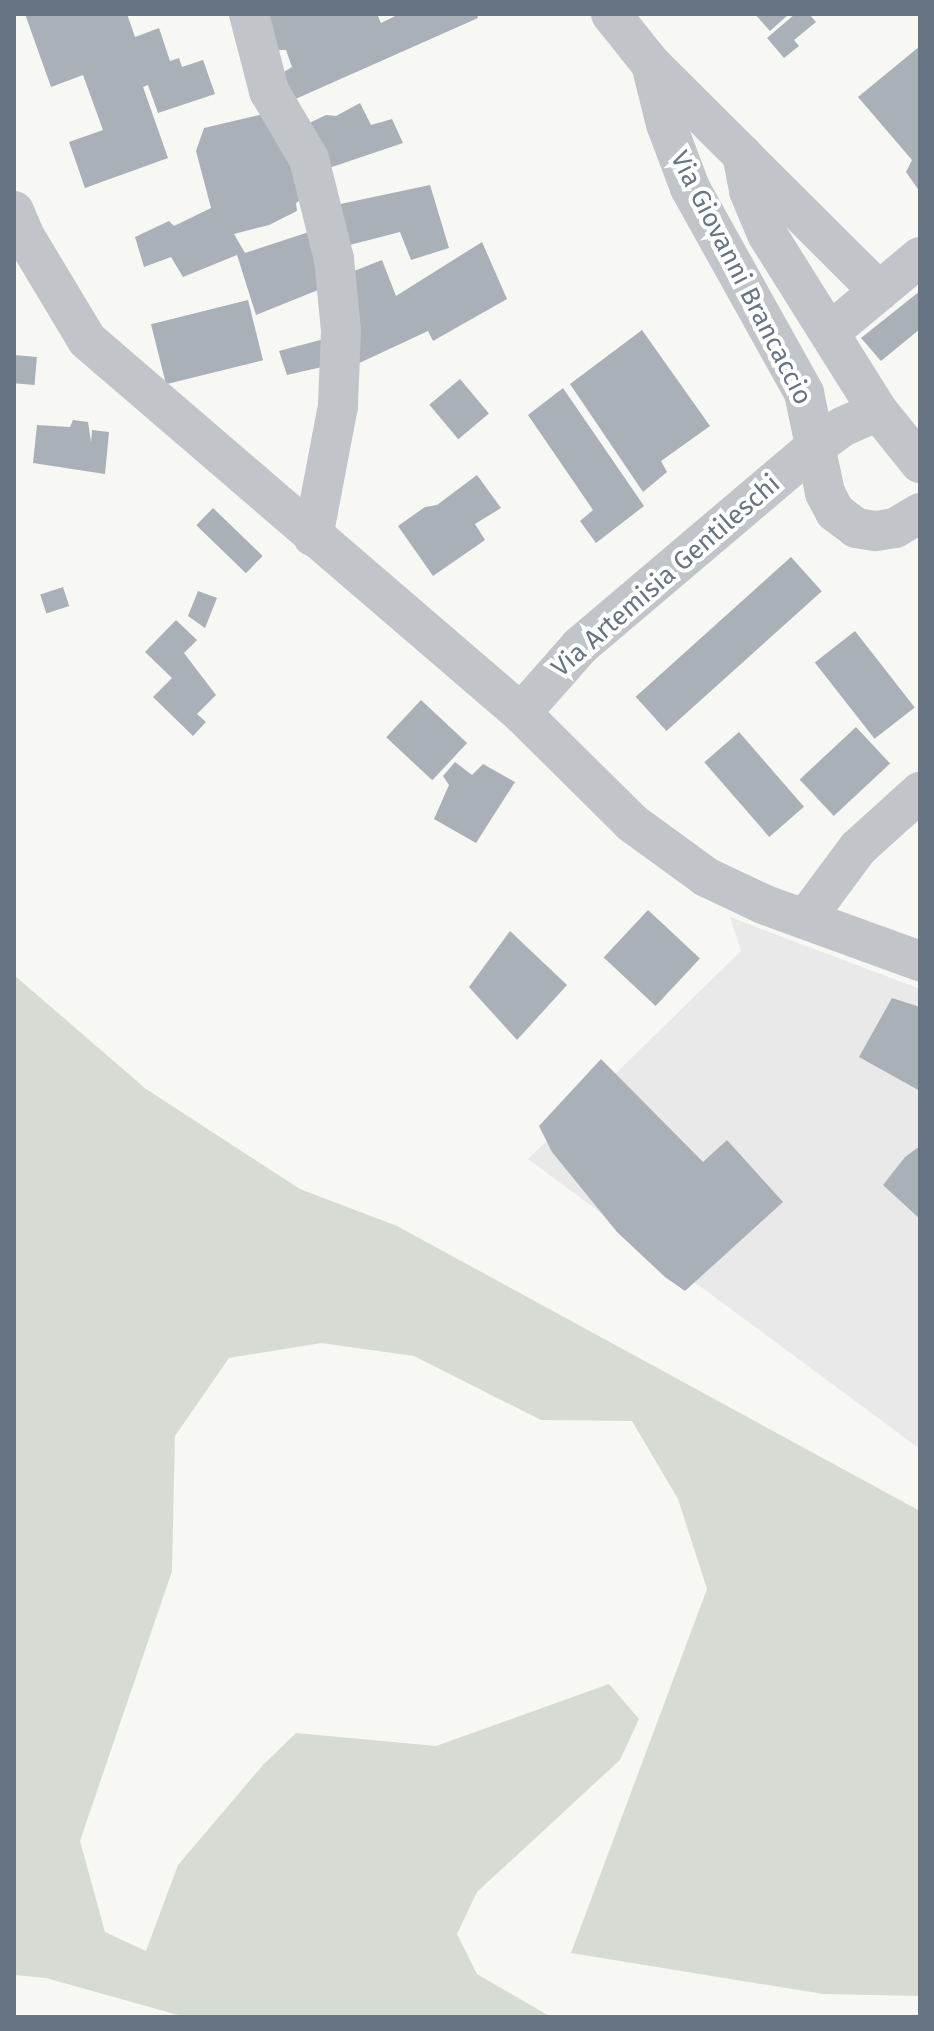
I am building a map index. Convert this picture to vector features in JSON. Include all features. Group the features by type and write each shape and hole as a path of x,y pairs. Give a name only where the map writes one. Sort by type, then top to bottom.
{"street":[{"path":"249,14 269,91 309,159 334,259 341,330 338,406 313,537"},
{"name":"Via Giovanni Brancaccio","path":"611,14 651,64 879,291"},
{"name":"Via Giovanni Brancaccio","path":"651,64 676,155 690,188 795,373 809,410 816,446"},
{"name":"Via Giovanni Brancaccio","path":"742,154 749,191 767,234 878,411"},
{"path":"14,211 24,235 87,340 521,713 632,823 706,877 763,904 920,961"},
{"path":"830,332 920,257"},
{"path":"878,411 920,463"},
{"name":"Via Artemisia Gentileschi","path":"521,713 580,646 816,446 842,427 878,411"},
{"name":"Via Artemisia Gentileschi","path":"816,446 825,493 835,512 856,528 895,528 920,513"},
{"path":"806,918 858,848 920,792"}],"shaded area":[{"path":"730,917 920,989 920,1449 528,1159 741,951"},
{"path":"14,975 146,1089 300,1189 397,1226 920,1511 920,1996 823,1994 571,1953 707,1589 678,1499 632,1421 541,1420 414,1356 321,1343 229,1358 175,1436 172,1571 80,1841 105,1932 146,1951 178,1865 263,1765 296,1733 436,1746 609,1684 639,1719 620,1760 477,1892 457,1934 477,1974 551,2017 185,2017 46,1978 14,1975"}],"building":[{"path":"25,14 127,14 135,37 159,28 170,61 179,58 182,67 203,60 215,94 158,113 148,85 143,87 168,158 85,188 69,142 103,130 83,75 51,87"},
{"path":"258,14 377,14 381,23 399,14 477,14 478,18 291,101 276,77 292,67 286,50 269,50"},
{"path":"755,14 789,14 770,31"},
{"path":"795,14 809,14 816,22 794,40 799,46 784,58 767,38"},
{"path":"920,46 920,192 906,172 912,160 858,97"},
{"path":"360,103 371,125 392,119 403,143 323,170 301,127 326,115 336,116"},
{"path":"272,112 312,191 296,203 297,211 269,225 234,234 245,253 312,231 323,288 256,315 237,255 183,277 171,257 144,267 135,237 169,221 174,226 211,208 196,151 204,128"},
{"path":"430,185 449,248 411,260 400,232 342,247 331,206"},
{"path":"482,242 507,299 433,341 428,331 355,365 349,273 382,260 396,296"},
{"path":"920,291 920,329 881,361 861,338"},
{"path":"248,300 263,360 166,384 151,324"},
{"path":"642,330 710,426 661,461 667,472 643,492 570,384"},
{"path":"324,339 322,367 287,375 279,351"},
{"path":"14,355 37,357 34,385 14,383"},
{"path":"460,379 489,413 458,439 429,405"},
{"path":"563,388 644,506 596,543 580,521 593,510 528,415"},
{"path":"73,420 88,422 91,442 92,430 109,432 105,474 33,463 37,425 70,427"},
{"path":"477,475 501,508 475,524 485,540 433,576 398,526 425,507 437,505"},
{"path":"213,508 263,556 246,573 196,525"},
{"path":"791,557 822,591 666,731 636,697"},
{"path":"63,587 69,606 46,613 40,594"},
{"path":"198,591 217,598 205,628 188,616"},
{"path":"176,620 197,640 184,653 216,695 197,714 206,722 193,736 153,697 172,678 145,652"},
{"path":"855,631 915,707 875,739 815,662"},
{"path":"421,700 467,743 432,780 386,737"},
{"path":"856,727 890,764 834,816 800,780"},
{"path":"739,732 804,807 769,837 704,762"},
{"path":"455,762 472,775 483,764 515,782 476,843 434,819 449,785 443,776"},
{"path":"648,910 700,958 656,1006 604,958"},
{"path":"510,931 567,985 517,1040 469,987"},
{"path":"892,998 920,1007 920,1091 859,1057"},
{"path":"601,1059 703,1162 727,1140 783,1202 685,1291 665,1277 617,1232 552,1152 539,1126"},
{"path":"920,1146 920,1219 883,1185 905,1157"}]}
